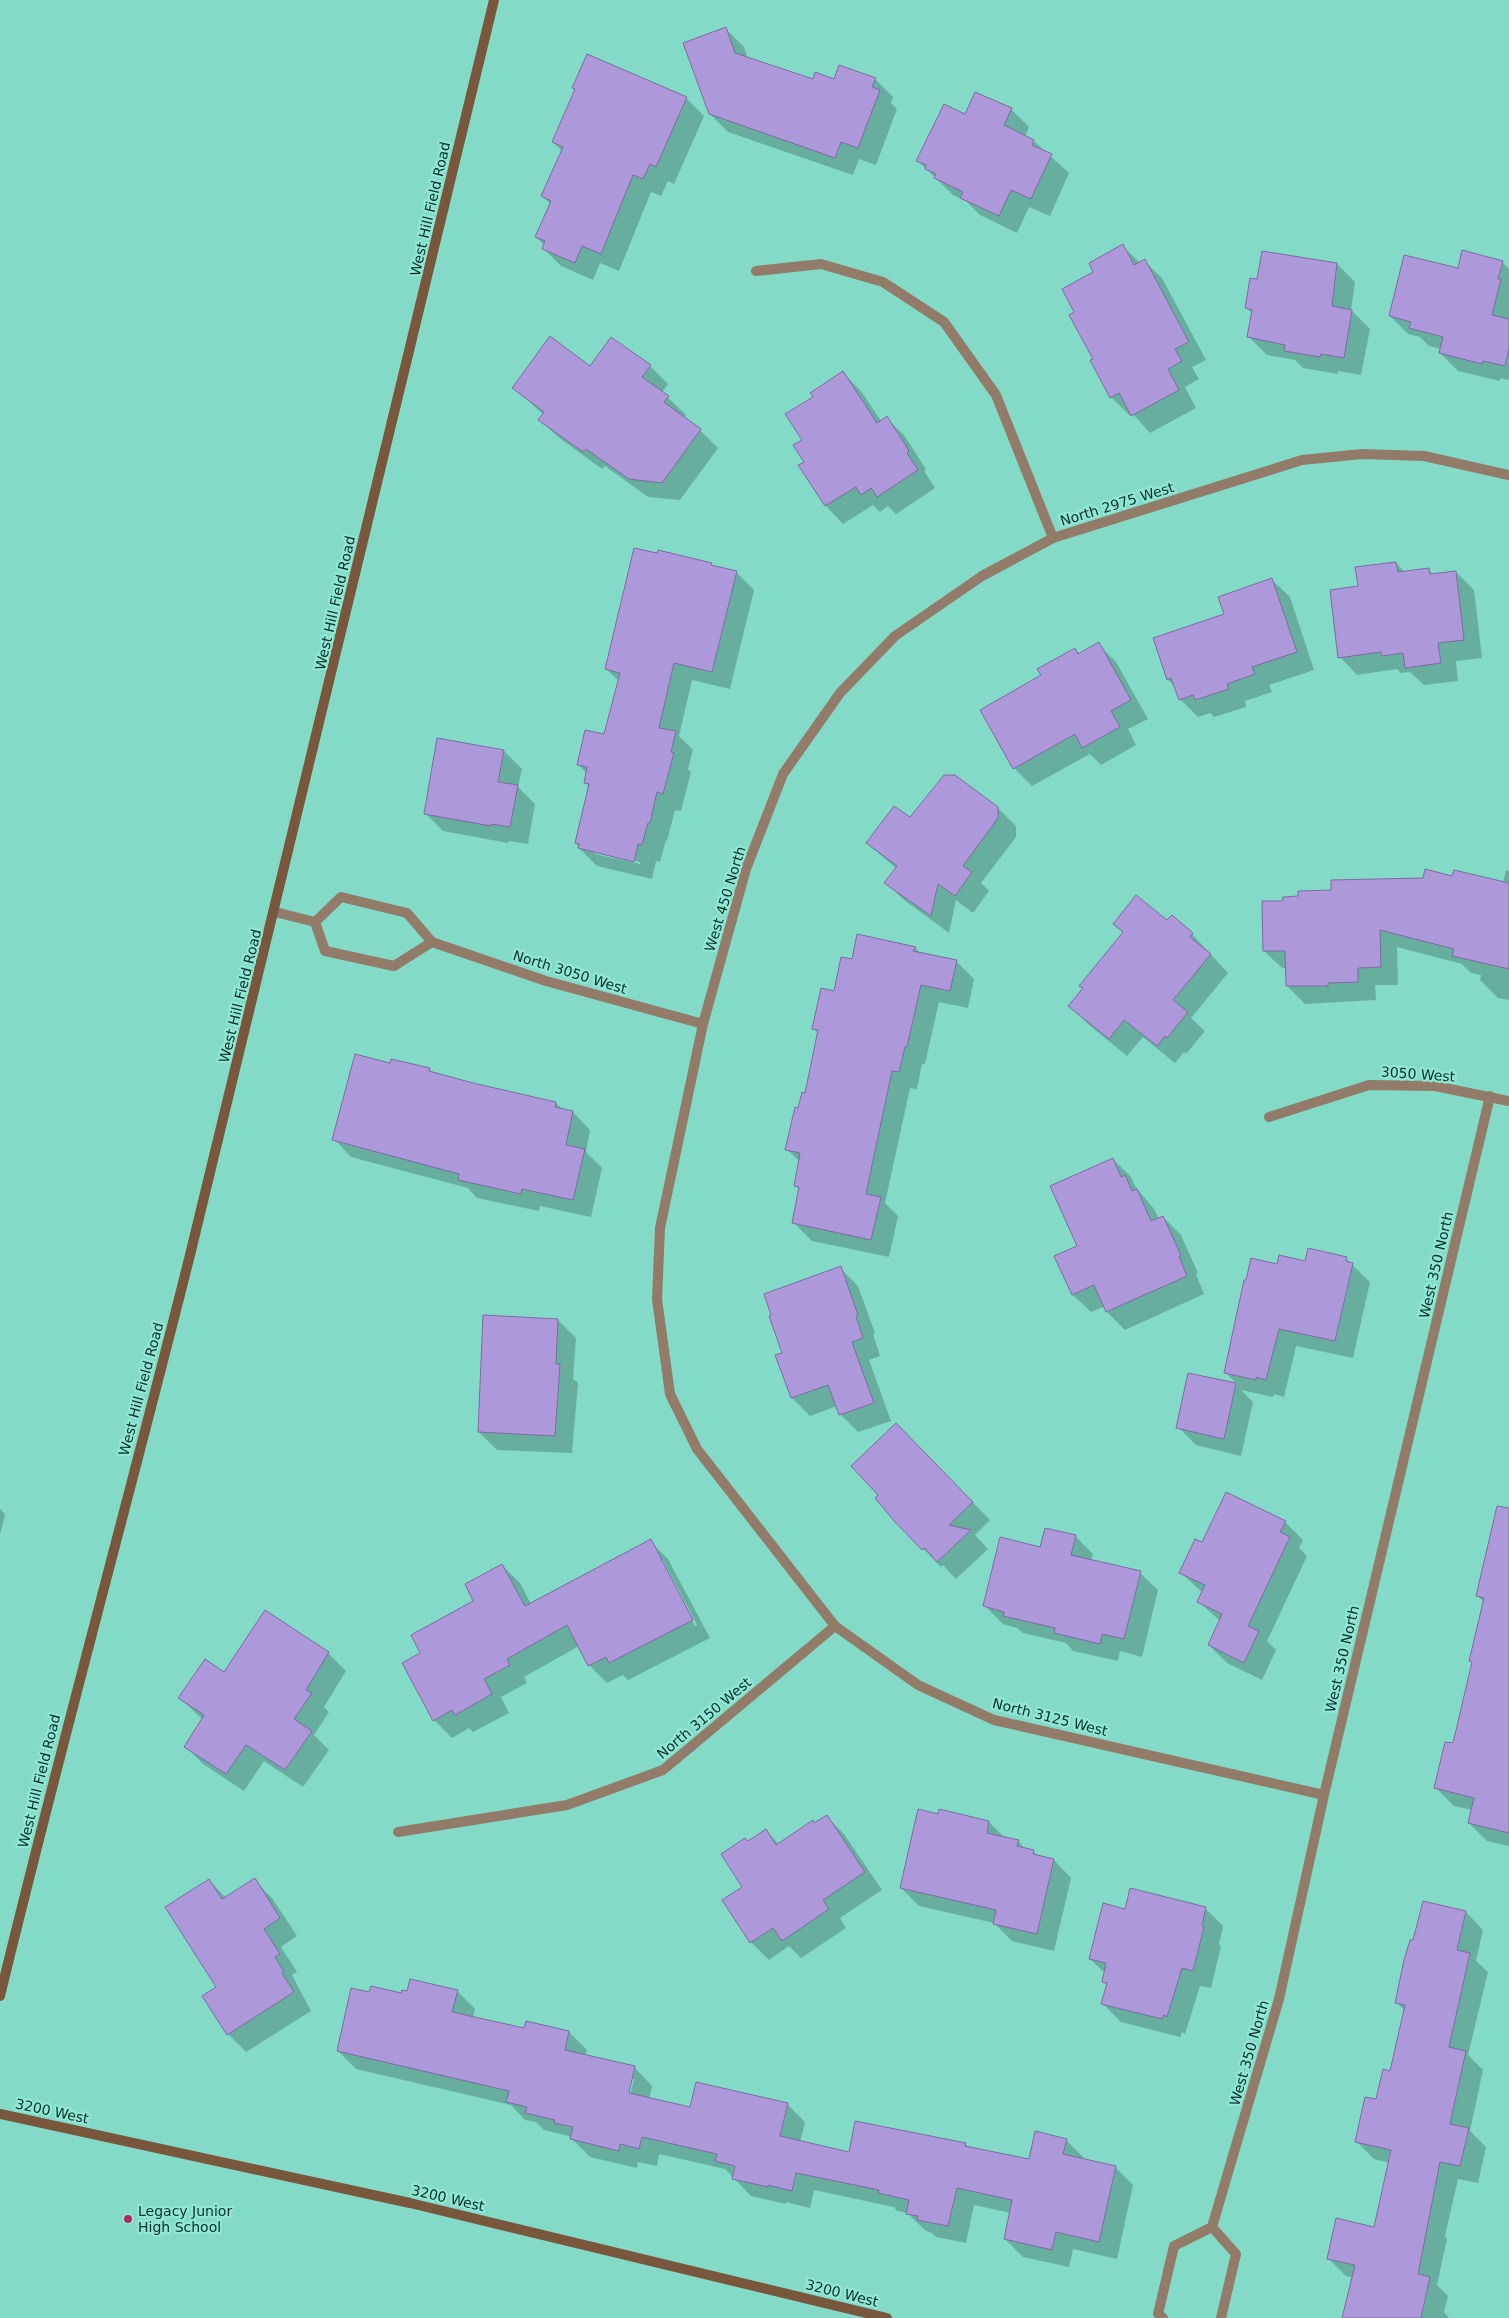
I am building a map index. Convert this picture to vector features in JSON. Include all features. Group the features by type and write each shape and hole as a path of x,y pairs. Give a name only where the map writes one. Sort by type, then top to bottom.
{"street":[{"name":"West Hill Field Road","path":"0,1996 48,1797 188,1262 275,912 494,0"},
{"name":"North 2975 West","path":"756,272 820,264 883,282 944,322 996,395 1053,538 1302,460 1362,454 1424,456 1509,475"},
{"name":"West 450 North","path":"670,1394 657,1300 660,1228 703,1024 746,869 783,774 840,693 895,636 982,576 1053,538"},
{"path":"341,897 407,913 432,942 394,966 325,951 316,922 341,897"},
{"path":"275,912 316,922"},
{"name":"North 3050 West","path":"432,942 546,981 703,1024"},
{"name":"3050 West","path":"1269,1118 1369,1084 1435,1086 1509,1101"},
{"name":"West 350 North","path":"1212,2227 1279,1999 1324,1795 1490,1096"},
{"name":"North 3125 West","path":"670,1394 697,1449 835,1626 918,1686 994,1720 1324,1795"},
{"name":"North 3150 West","path":"398,1832 567,1805 663,1770 835,1626"},
{"name":"3200 West","path":"0,2114 410,2203 887,2318"},
{"path":"1163,2318 1158,2314 1174,2246 1212,2227 1236,2254 1221,2318"}],"building":[{"path":"726,27 735,53 813,79 815,72 834,79 839,65 876,78 872,87 880,90 858,148 841,142 835,158 709,114 683,43"},
{"path":"587,54 687,97 656,167 650,164 643,179 633,175 601,254 582,246 575,263 542,249 545,241 535,237 551,201 541,196 563,147 552,142 575,89 572,88"},
{"path":"975,92 1012,108 1004,125 1034,140 1032,145 1052,154 1031,199 1011,190 999,216 960,198 963,192 934,178 936,174 925,169 926,165 916,161 944,104 965,114"},
{"path":"1123,244 1134,265 1145,259 1189,342 1175,349 1182,361 1168,369 1179,390 1131,416 1119,393 1110,398 1090,360 1093,359 1069,315 1074,312 1062,289 1093,272 1089,263"},
{"path":"1462,250 1503,261 1498,279 1501,279 1492,315 1509,319 1509,349 1505,366 1483,361 1482,364 1439,353 1443,337 1409,328 1411,322 1389,316 1404,255 1458,268"},
{"path":"1262,251 1337,263 1332,306 1352,310 1344,358 1321,354 1320,357 1284,351 1285,345 1247,337 1252,310 1245,308 1250,278 1257,279"},
{"path":"550,336 590,366 611,337 651,365 642,377 669,396 664,402 701,429 662,483 629,479 586,449 583,452 538,420 544,412 512,388"},
{"path":"843,371 877,423 887,416 909,451 907,453 918,470 877,497 871,488 861,495 856,487 825,506 798,465 804,462 793,445 802,440 785,414 813,397 810,393"},
{"path":"634,548 657,553 658,550 737,571 712,672 674,663 659,728 676,731 671,752 674,753 663,794 657,792 650,823 648,823 642,845 638,844 634,862 578,848 579,844 575,843 589,784 584,783 587,767 577,765 585,730 604,734 620,673 605,669"},
{"path":"1396,562 1398,572 1429,568 1430,574 1456,571 1464,640 1438,643 1441,663 1405,668 1403,653 1382,656 1381,652 1338,658 1330,590 1358,586 1355,567"},
{"path":"1272,578 1297,652 1252,667 1255,674 1227,684 1229,689 1195,700 1193,695 1179,700 1171,678 1167,680 1153,638 1224,614 1218,597"},
{"path":"1099,642 1131,700 1111,711 1120,727 1082,748 1075,734 1013,769 980,710 1041,675 1037,669 1075,648 1078,654"},
{"path":"437,738 504,750 498,782 518,785 510,827 491,824 491,826 424,814"},
{"path":"944,775 955,775 998,807 998,818 963,866 972,872 955,896 938,884 931,916 884,883 897,866 866,843 894,806 910,817"},
{"path":"1425,869 1452,876 1454,870 1509,883 1509,969 1452,956 1454,949 1380,930 1381,967 1358,968 1358,982 1328,983 1328,986 1286,986 1285,951 1263,951 1262,901 1282,901 1283,897 1298,896 1298,891 1331,890 1331,880 1423,878"},
{"path":"1136,895 1167,920 1172,915 1193,933 1190,937 1211,954 1173,1000 1188,1012 1167,1038 1165,1036 1157,1046 1124,1020 1109,1039 1068,1006 1083,988 1079,986 1123,932 1113,924"},
{"path":"857,934 916,947 913,951 957,960 950,991 921,985 907,1047 905,1047 899,1072 892,1071 866,1194 881,1197 871,1240 792,1223 799,1187 794,1186 800,1153 785,1150 795,1107 798,1108 802,1092 805,1093 818,1030 812,1029 821,988 834,991 841,957 852,959"},
{"path":"355,1054 390,1063 391,1059 430,1068 429,1071 473,1083 556,1102 555,1107 573,1111 566,1145 585,1149 573,1200 522,1189 521,1194 458,1180 459,1174 332,1140"},
{"path":"1113,1158 1121,1177 1125,1175 1132,1191 1137,1189 1151,1221 1163,1216 1181,1255 1179,1256 1187,1276 1106,1312 1094,1285 1072,1295 1054,1256 1077,1246 1050,1186"},
{"path":"1308,1248 1347,1257 1346,1261 1353,1263 1335,1341 1279,1329 1266,1380 1256,1377 1256,1380 1224,1373 1244,1280 1246,1280 1251,1258 1277,1264 1279,1255 1305,1261"},
{"path":"841,1266 858,1315 856,1316 863,1338 852,1342 874,1403 839,1415 828,1385 791,1398 775,1355 782,1353 769,1316 771,1315 764,1294"},
{"path":"483,1315 558,1319 556,1364 560,1364 555,1436 478,1432"},
{"path":"1188,1373 1236,1383 1224,1439 1176,1428"},
{"path":"896,1423 973,1502 949,1525 971,1530 937,1562 925,1548 922,1550 895,1522 875,1498 878,1495 851,1466"},
{"path":"1226,1492 1286,1521 1280,1532 1290,1537 1248,1626 1259,1631 1244,1663 1208,1645 1222,1614 1197,1602 1205,1585 1179,1573 1195,1539 1202,1542"},
{"path":"1497,1506 1509,1508 1509,1833 1468,1823 1474,1798 1434,1788 1445,1742 1453,1743 1472,1662 1469,1661 1484,1598 1476,1596"},
{"path":"1045,1528 1076,1535 1071,1555 1141,1571 1124,1639 1102,1634 1100,1644 1054,1633 1055,1628 1003,1616 1004,1612 983,1606 1000,1537 1040,1547"},
{"path":"651,1539 693,1620 609,1663 606,1657 588,1666 567,1625 507,1659 510,1665 484,1679 492,1694 455,1715 452,1710 433,1721 402,1663 420,1653 411,1635 473,1601 465,1584 502,1564 525,1606"},
{"path":"265,1610 329,1652 306,1690 312,1693 294,1719 312,1731 285,1770 246,1745 226,1774 184,1747 204,1715 178,1698 205,1659 224,1672"},
{"path":"918,1809 938,1814 939,1809 989,1821 987,1833 1019,1840 1017,1846 1034,1850 1033,1854 1054,1859 1037,1934 993,1924 996,1910 900,1888"},
{"path":"827,1815 865,1872 823,1900 829,1909 782,1941 773,1928 750,1943 722,1900 742,1887 721,1854 745,1838 748,1841 766,1829 776,1845 813,1820 814,1823"},
{"path":"255,1878 280,1918 264,1929 280,1954 275,1957 294,1992 227,2035 202,1996 216,1987 165,1907 209,1879 222,1899"},
{"path":"1130,1888 1206,1907 1202,1926 1204,1927 1193,1971 1182,1968 1167,2017 1164,2015 1162,2019 1101,2004 1107,1983 1102,1982 1106,1963 1089,1959 1103,1903 1125,1909"},
{"path":"1423,1901 1466,1911 1457,1950 1470,1953 1449,2047 1466,2051 1450,2124 1469,2128 1460,2166 1440,2162 1418,2274 1430,2277 1421,2318 1342,2318 1355,2265 1327,2259 1336,2218 1374,2227 1391,2150 1355,2142 1365,2097 1376,2099 1383,2069 1390,2071 1405,2005 1395,2003 1404,1960 1410,1940 1413,1940"},
{"path":"410,1979 458,1990 452,2012 524,2028 526,2021 569,2031 565,2050 635,2066 629,2093 690,2107 696,2082 788,2103 780,2136 849,2152 855,2121 966,2143 965,2146 1029,2159 1035,2131 1067,2139 1063,2154 1116,2166 1099,2242 1056,2232 1052,2250 1004,2239 1012,2200 957,2188 948,2226 917,2220 918,2216 906,2214 909,2200 878,2193 879,2190 796,2173 792,2191 732,2179 735,2166 715,2161 717,2154 642,2137 639,2149 620,2144 619,2151 570,2139 573,2127 554,2123 555,2120 525,2113 527,2107 506,2102 509,2091 337,2051 351,1988 369,1992 371,1986 401,1993 402,1990 407,1991"}],"place":[{"name":"Legacy Junior High School","path":"128,2219"}]}
